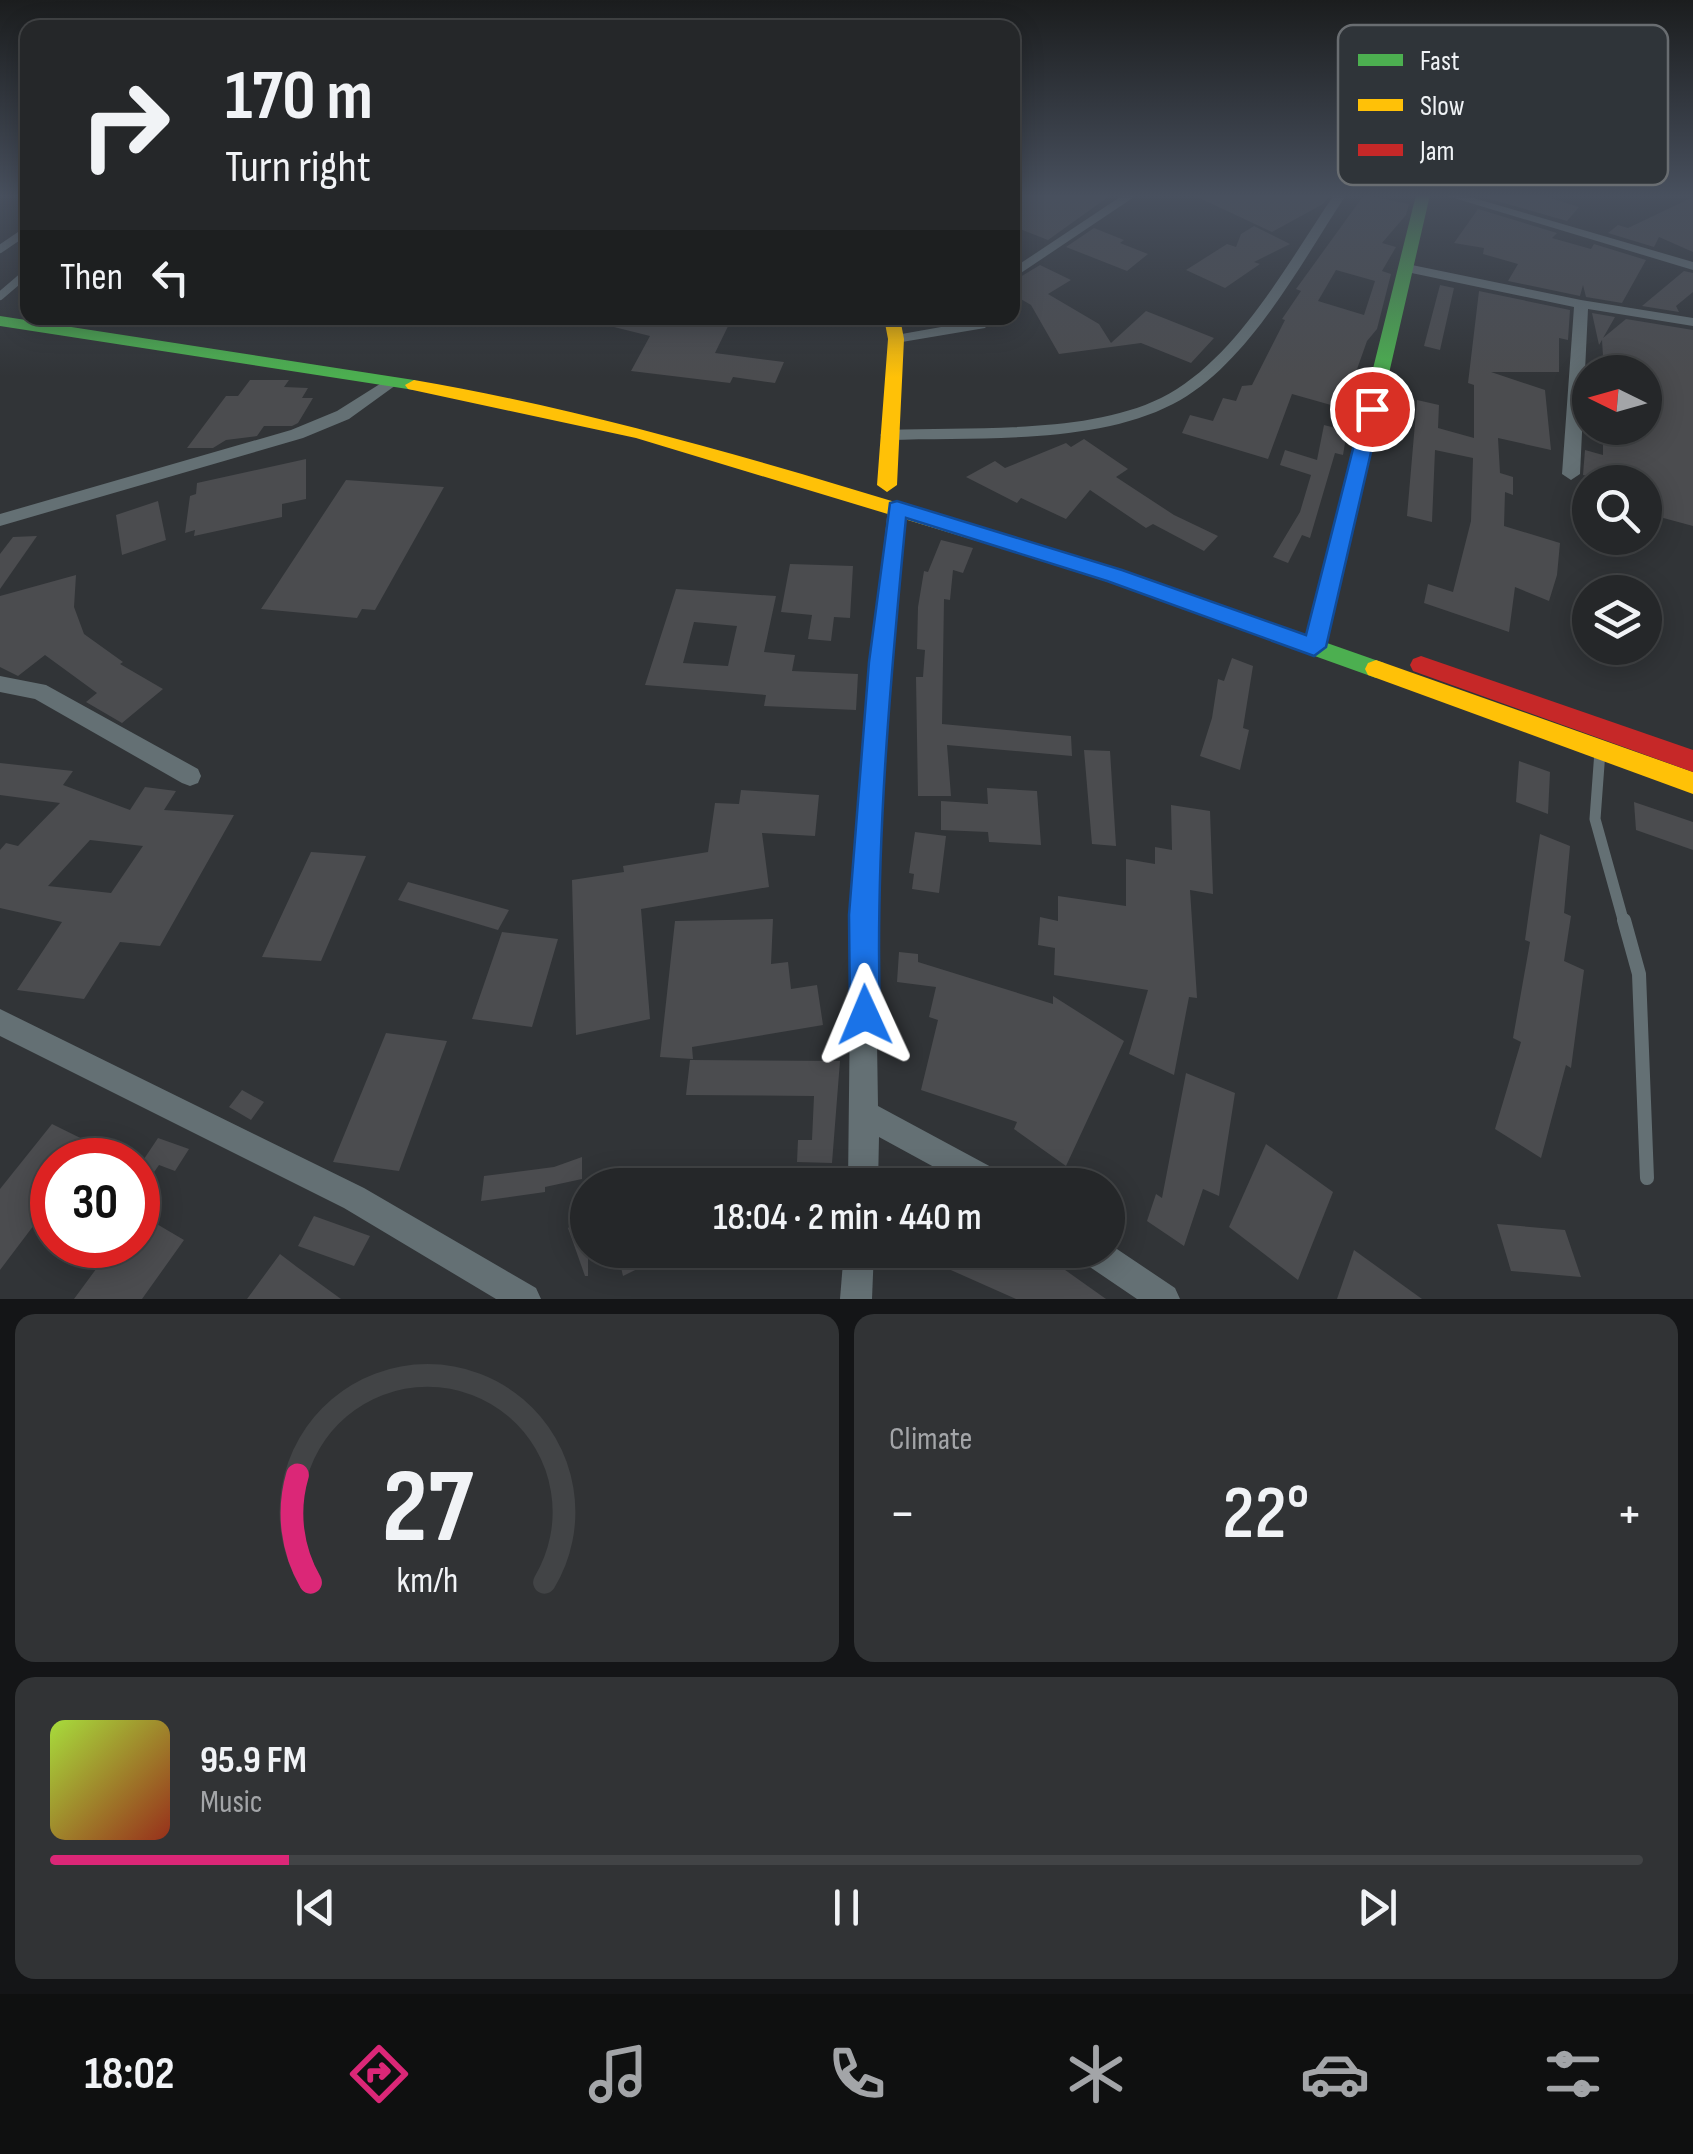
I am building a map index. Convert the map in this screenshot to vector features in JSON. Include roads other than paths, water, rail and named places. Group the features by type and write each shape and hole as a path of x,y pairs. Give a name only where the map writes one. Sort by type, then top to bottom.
{"main road":[{"path":"1317,639 1410,256"},
{"path":"26,325 472,394 662,440 897,508 1693,761"},
{"path":"140,325 482,384 887,485 1317,639 1693,783"},
{"path":"887,485 894,328"}],"street":[{"path":"1020,270 1041,256"},
{"path":"888,435 1084,424 1168,400 1242,334 1297,256"},
{"path":"1657,256 1693,266"},
{"path":"1407,268 1581,304 1693,322"},
{"path":"1571,474 1581,304"},
{"path":"894,328 980,325"},
{"path":"0,520 297,434 344,415 391,382"},
{"path":"864,1168 867,1116 863,915 880,662 897,508"},
{"path":"0,684 39,691 190,776"},
{"path":"0,1022 354,1198 525,1299"},
{"path":"867,1116 964,1168"},
{"path":"856,1299 858,1268"},
{"path":"1118,1268 1164,1299"}],"lane":[{"path":"0,299 20,280"},
{"path":"1600,750 1595,819 1639,974 1647,1178"}]}
